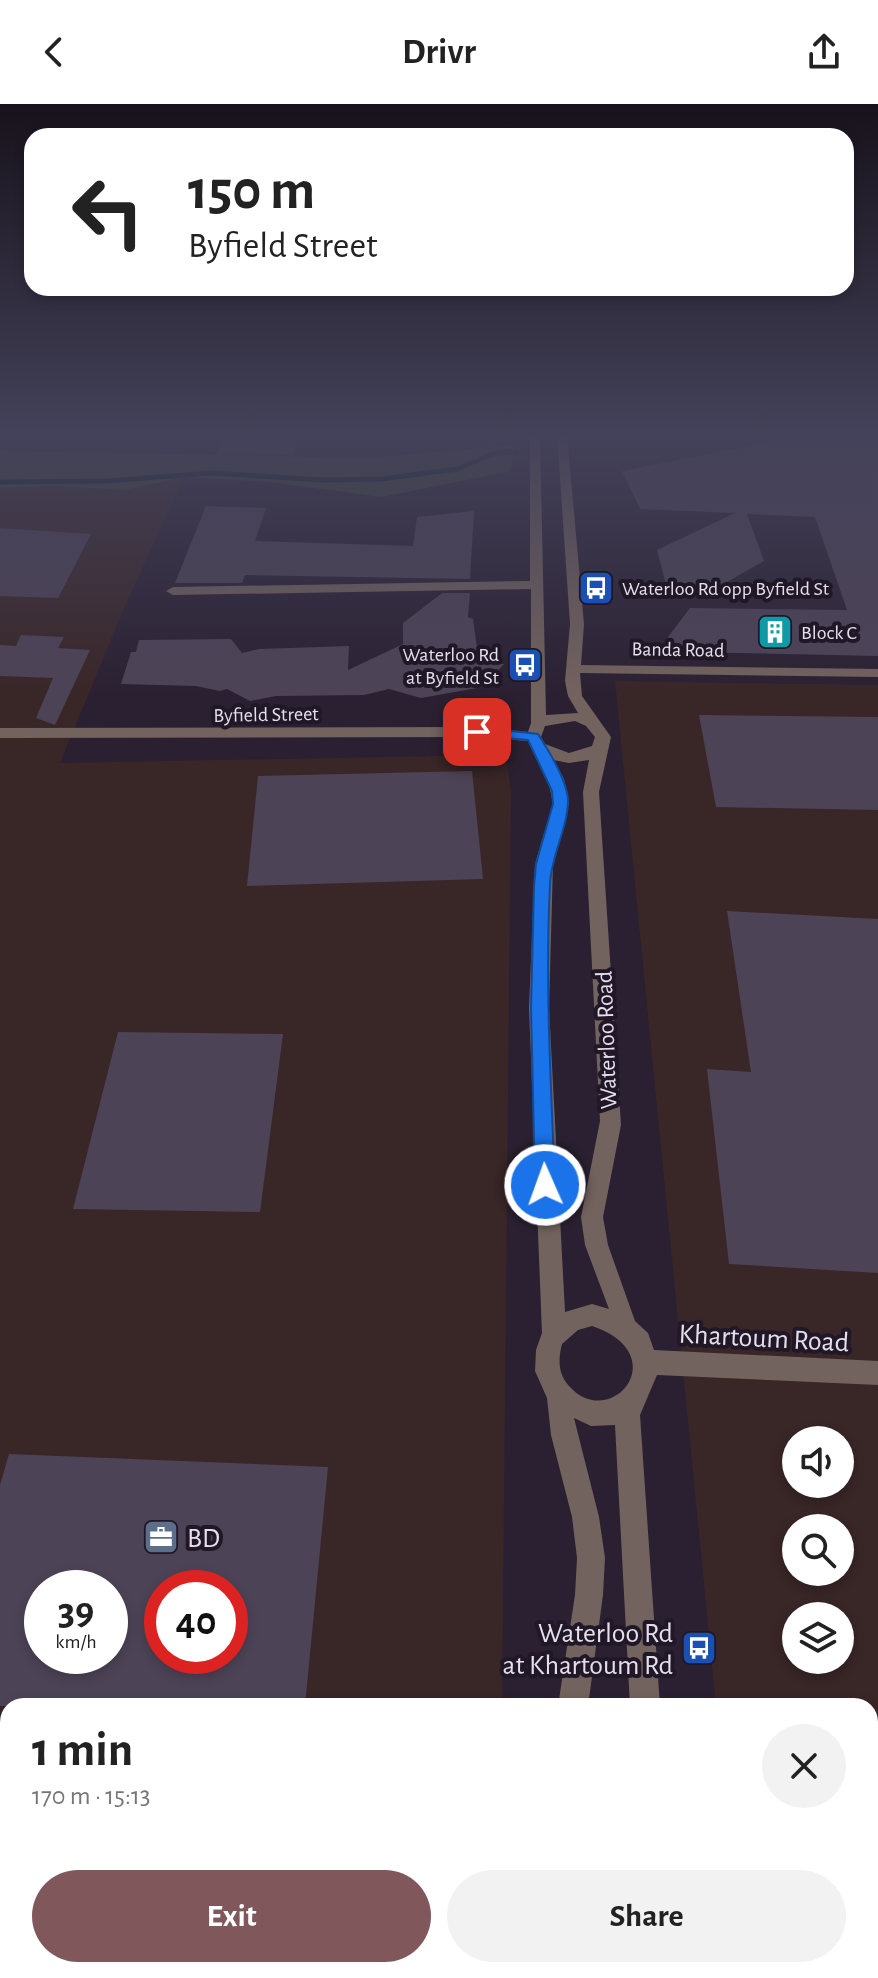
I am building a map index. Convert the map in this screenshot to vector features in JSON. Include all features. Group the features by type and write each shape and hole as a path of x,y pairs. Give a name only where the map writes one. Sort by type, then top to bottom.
{"street":[{"path":"537,521 537,736 556,779 561,804 544,864 539,1008 554,1334 546,1361 550,1379 559,1394 584,1410 602,1414 621,1410 632,1403"},
{"path":"537,736 570,758 599,749 603,737 575,696 573,669 577,624 569,521"},
{"path":"173,591 538,585"},
{"name":"Banda Road","path":"573,669 878,673"},
{"path":"537,736 570,716 591,722"},
{"name":"Byfield Street","path":"0,733 477,732 537,736"},
{"name":"Waterloo Road","path":"599,749 591,792 610,1105 609,1137 595,1187 592,1215 595,1240 622,1306 624,1325"},
{"path":"554,1334 567,1322 580,1316 608,1317 624,1325 637,1338 647,1362 642,1390 627,1414 645,1698"},
{"name":"Khartoum Road","path":"647,1362 878,1373"},
{"path":"559,1394 560,1425 579,1487 591,1558 574,1698"}],"shaded area":[{"path":"0,521 164,521 60,763 492,755 507,763 511,791 502,1698 0,1698"},
{"path":"615,681 878,685 878,1698 715,1698"}],"building":[{"path":"200,521 262,521 255,541 413,546 416,521 473,521 470,579 245,575 242,583 175,583"},
{"path":"717,521 750,521 764,561 702,596 669,596 657,550"},
{"path":"817,521 878,521 878,656 689,652 665,641 690,608 847,610"},
{"path":"0,528 91,534 58,598 0,596"},
{"path":"442,593 470,593 468,617 473,619 479,663 504,664 483,687 421,698 389,689 364,695 276,696 250,701 227,689 121,684 131,652 136,652 139,640 231,639 242,653 259,649 349,646 348,670 403,644 403,623"},
{"path":"21,635 64,637 58,648 90,650 55,725 36,718 53,678 0,676 0,645 16,646"},
{"path":"699,715 878,717 878,810 716,807"},
{"path":"472,771 483,879 247,886 258,776"},
{"path":"727,911 878,919 878,1273 729,1264 707,1069 751,1072"},
{"path":"118,1032 283,1034 260,1212 73,1209"},
{"name":"BD","path":"9,1454 328,1467 306,1698 0,1698 0,1485"}],"place":[{"name":"Waterloo Rd opp Byfield St","path":"596,588"},
{"name":"Block C","path":"775,632"},
{"name":"Waterloo Rd at Byfield St","path":"525,665"},
{"name":"BD","path":"161,1537"},
{"name":"Waterloo Rd at Khartoum Rd","path":"699,1648"}],"route":[{"path":"477,732 533,737 556,779 561,804 544,864 542,886 539,1008 545,1185"}]}
